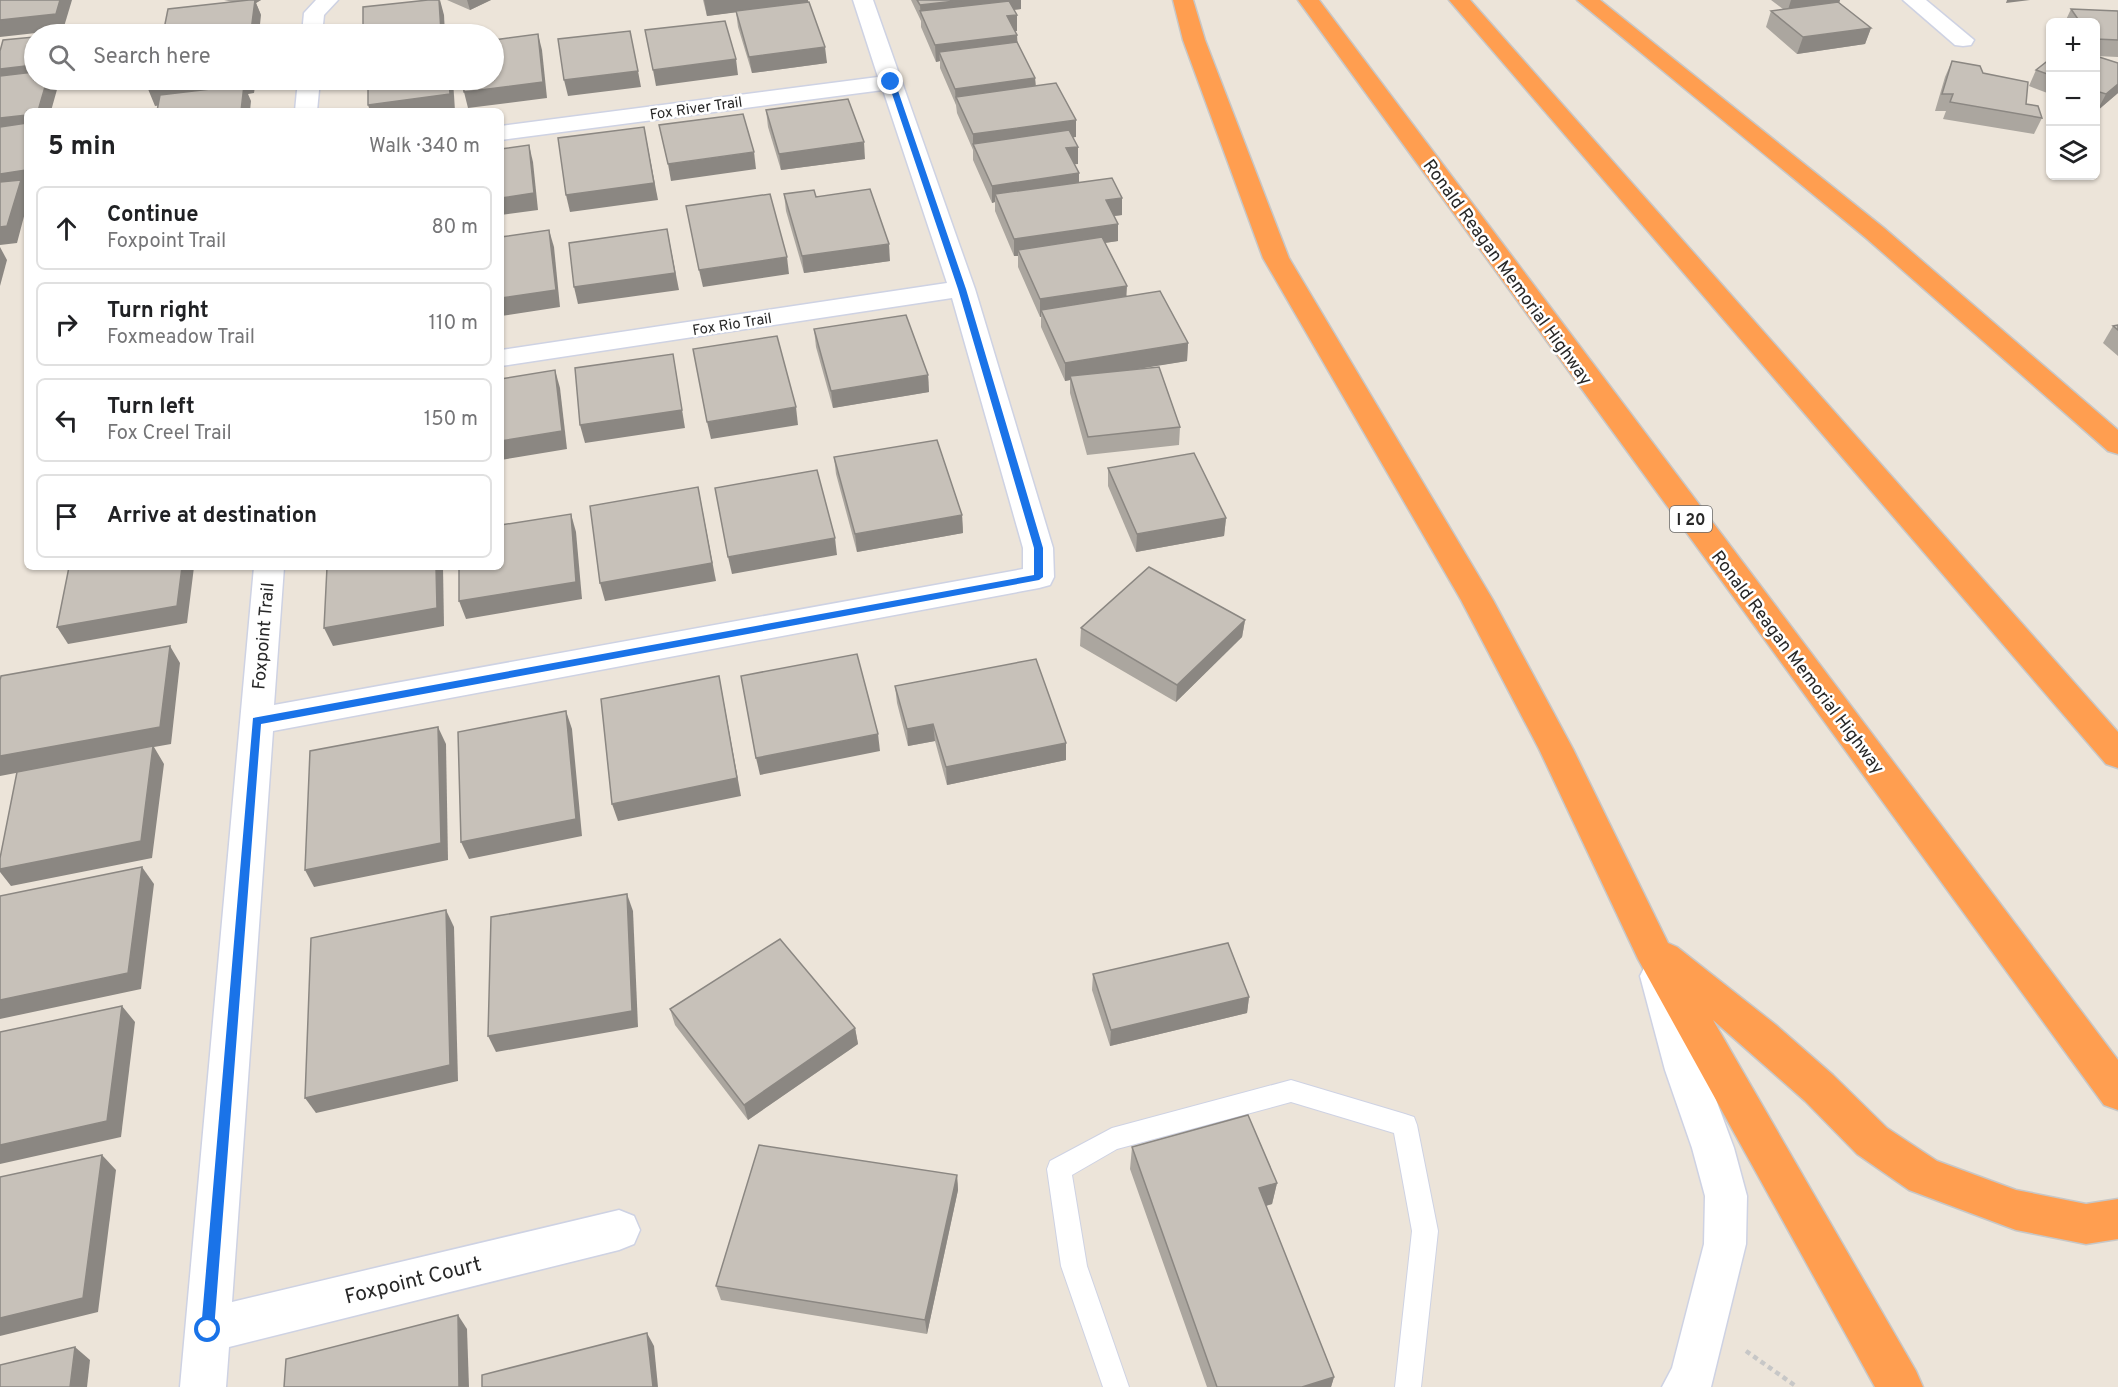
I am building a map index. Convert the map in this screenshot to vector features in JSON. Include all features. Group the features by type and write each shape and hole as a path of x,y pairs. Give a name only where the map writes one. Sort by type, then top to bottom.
{"highway":[{"path":"1183,0 1194,40 1276,258 1477,600 1556,749 1651,948 1900,1387"},
{"name":"Ronald Reagan Memorial Highway","path":"1308,0 2118,1092"},
{"path":"1459,0 2118,755"},
{"path":"1587,0 1875,233 2118,445"},
{"path":"1651,948 1762,1037 1819,1088 1872,1141 1924,1176 2016,1210 2086,1224 2118,1219"}],"street":[{"path":"313,24 314,14 328,0"},
{"path":"256,721 1039,577 1038,548 962,289 863,0"},
{"path":"1913,0 1963,40"},
{"name":"Fox River Trail","path":"504,133 891,82"},
{"path":"306,108 308,90"},
{"name":"Fox Rio Trail","path":"504,358 962,289"},
{"name":"Foxpoint Trail","path":"203,1387 269,570"},
{"path":"1651,948 1685,1070 1713,1148 1726,1196 1725,1244 1691,1381 1685,1387"},
{"name":"Foxpoint Court","path":"208,1330 619,1230"}],"lane":[{"path":"1116,1387 1074,1266 1059,1168 1112,1138 1291,1092 1405,1125 1425,1231 1408,1387"}],"path":[{"path":"1743,1350 1797,1387"}],"building":[{"path":"0,0 60,0 56,14 0,20"},
{"path":"255,0 252,24 165,24 168,9"},
{"path":"439,0 440,24 363,24 363,7"},
{"path":"917,0 964,0 920,5"},
{"path":"1009,1 1017,15 1007,16 1017,35 935,45 920,11"},
{"path":"809,2 825,47 749,57 736,11"},
{"path":"1838,2 1871,28 1803,37 1771,11"},
{"path":"2071,9 2118,11 2118,40 2100,39 2100,18 2077,18"},
{"path":"725,21 736,59 653,70 645,30"},
{"path":"630,31 638,71 564,80 558,39"},
{"path":"538,34 543,82 504,87 504,39"},
{"path":"24,38 24,66 0,69 0,51 3,40"},
{"path":"1017,42 1035,78 955,89 939,52"},
{"path":"2100,57 2118,63 2118,84 2106,94 2100,92"},
{"path":"1952,61 1980,66 1983,73 2028,82 2026,104 2038,106 2042,118 1950,102 1953,94 1942,94"},
{"path":"2046,62 2046,74 2036,70"},
{"path":"24,73 24,90 44,90 39,108 24,108 24,115 0,118 0,76"},
{"path":"1056,83 1076,120 973,134 956,97"},
{"path":"202,90 243,90 241,108 158,108 160,95"},
{"path":"368,90 450,90 450,94 368,105"},
{"path":"848,99 864,142 779,154 766,110"},
{"path":"743,114 754,152 668,164 659,125"},
{"path":"24,123 24,170 0,174 0,127"},
{"path":"644,127 654,183 566,195 558,138"},
{"path":"1069,130 1078,147 1066,148 1079,173 992,186 973,144"},
{"path":"529,145 534,193 504,198 504,149"},
{"path":"1112,178 1122,198 1106,200 1118,224 1014,239 995,194"},
{"path":"21,180 7,226 0,227 0,182"},
{"path":"870,189 889,244 802,256 784,194 814,190 816,197"},
{"path":"770,194 787,257 699,270 686,206"},
{"path":"667,229 675,273 574,287 569,243"},
{"path":"549,230 556,290 504,298 504,237"},
{"path":"1102,237 1127,286 1040,299 1018,250"},
{"path":"1160,291 1188,343 1065,363 1041,310"},
{"path":"906,315 928,375 831,391 814,329"},
{"path":"777,336 796,407 707,422 693,349"},
{"path":"673,354 682,410 580,425 575,368"},
{"path":"1159,367 1180,427 1088,437 1070,376"},
{"path":"555,370 562,431 504,441 504,378"},
{"path":"937,440 962,515 855,534 834,457"},
{"path":"1194,453 1226,518 1137,534 1108,468"},
{"path":"817,470 835,538 728,557 715,488"},
{"path":"698,487 712,563 600,583 590,506"},
{"path":"571,514 576,582 459,601 459,570 504,570 504,525"},
{"path":"1149,567 1245,620 1177,685 1081,628"},
{"path":"68,570 182,570 177,606 57,627"},
{"path":"327,570 436,570 437,608 324,628"},
{"path":"170,646 160,727 0,756 1,676"},
{"path":"857,654 878,734 756,758 741,676"},
{"path":"1036,659 1066,743 946,767 933,724 907,729 895,686"},
{"path":"719,676 737,778 612,804 601,699"},
{"path":"566,711 576,819 461,842 458,732"},
{"path":"438,727 441,843 305,870 310,751"},
{"path":"153,746 141,841 0,869 0,858 17,772"},
{"path":"142,867 128,973 0,1000 0,896"},
{"path":"627,894 632,1011 488,1036 491,917"},
{"path":"446,910 450,1065 305,1098 311,938"},
{"path":"780,939 855,1028 744,1105 670,1009"},
{"path":"1228,943 1249,997 1111,1030 1093,974"},
{"path":"122,1006 107,1121 0,1145 0,1032"},
{"path":"1248,1115 1277,1183 1259,1188 1334,1377 1302,1387 1217,1387 1132,1147"},
{"path":"759,1145 957,1175 925,1320 716,1286"},
{"path":"102,1155 83,1298 0,1318 0,1177"},
{"path":"458,1315 459,1387 284,1387 286,1359"},
{"path":"647,1333 653,1387 482,1387 482,1375"},
{"path":"75,1347 70,1387 0,1387 0,1365"}],"route":[{"path":"208,1330 256,721 1039,577 1038,548 962,289 891,82"}]}
